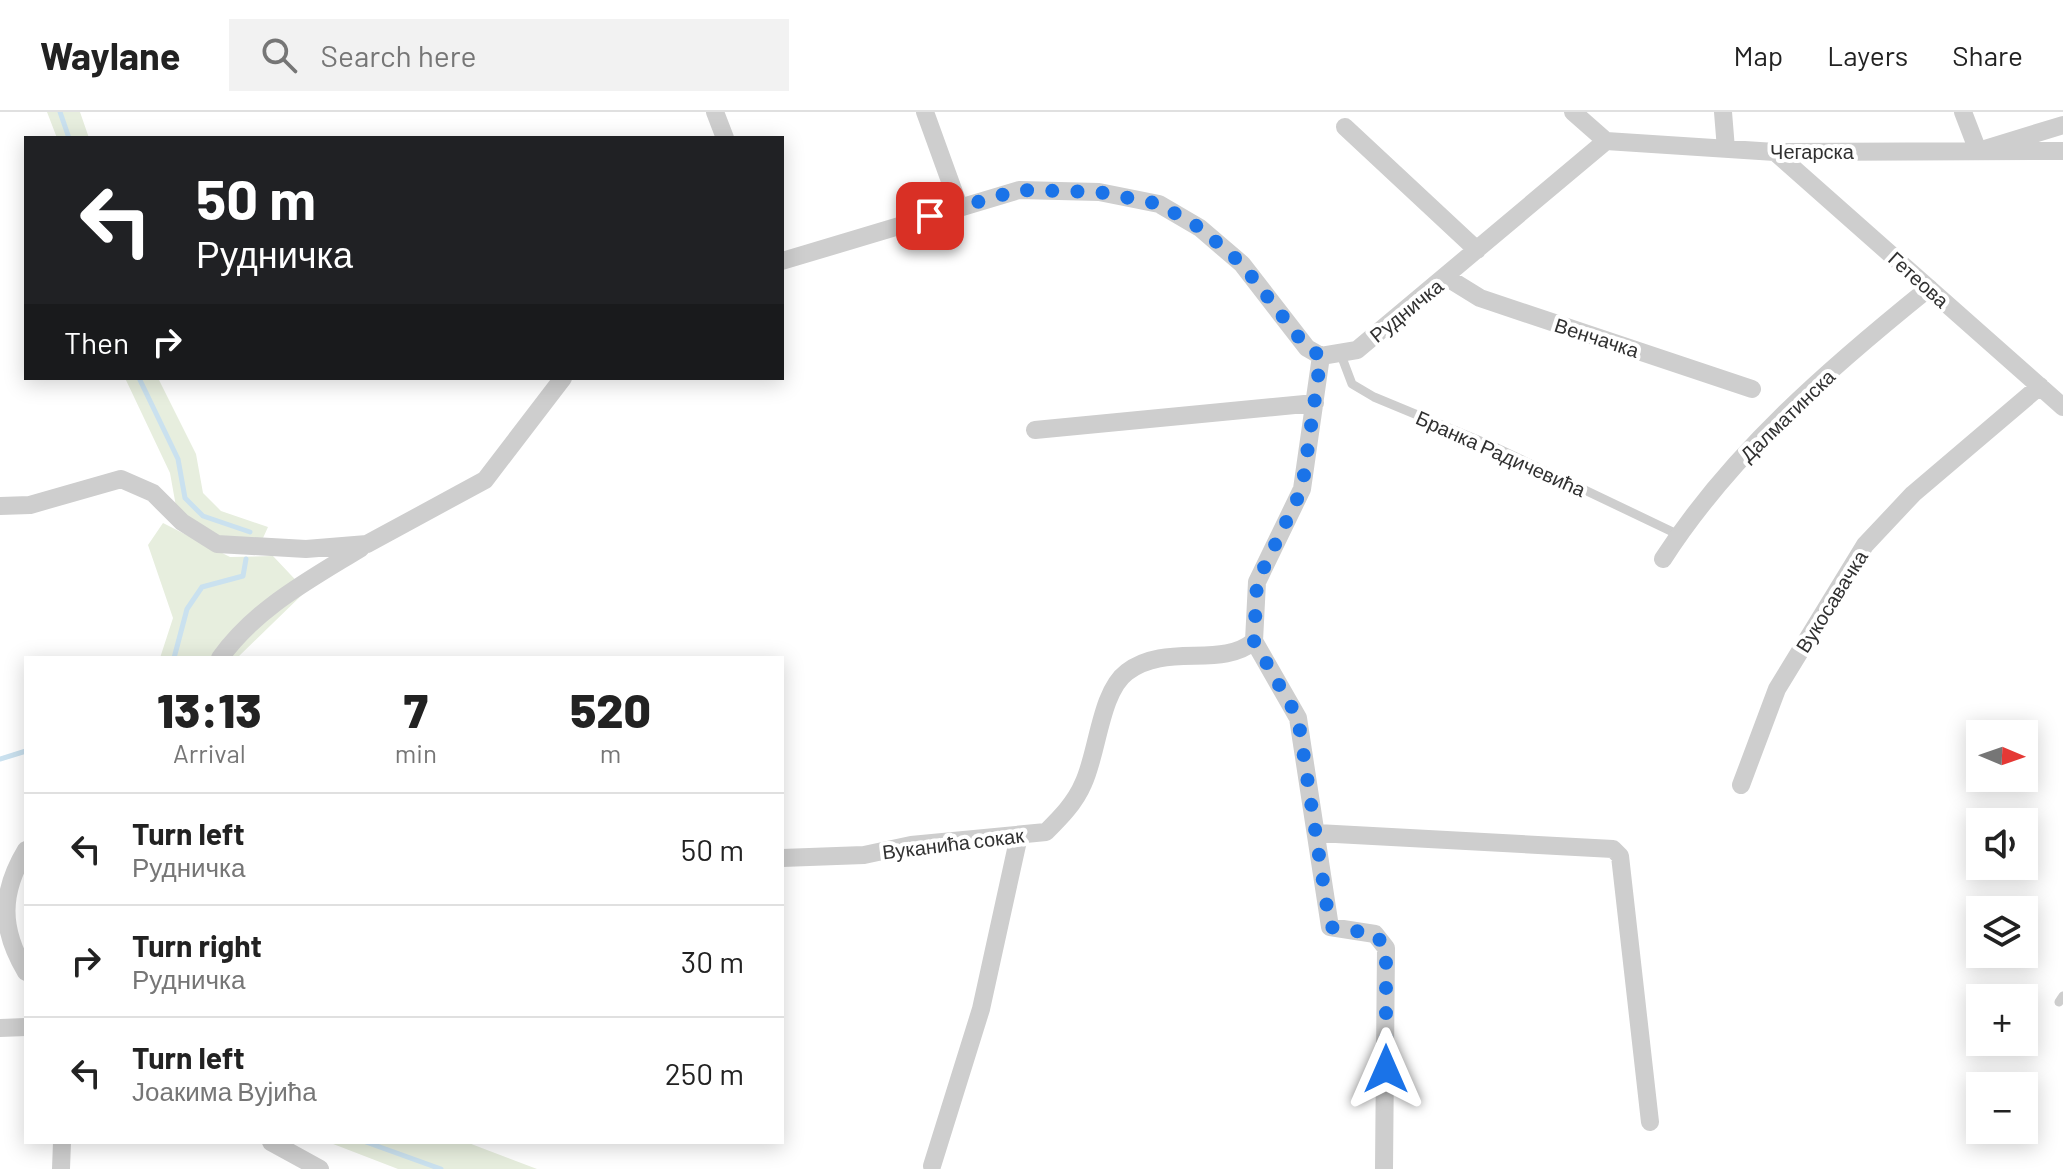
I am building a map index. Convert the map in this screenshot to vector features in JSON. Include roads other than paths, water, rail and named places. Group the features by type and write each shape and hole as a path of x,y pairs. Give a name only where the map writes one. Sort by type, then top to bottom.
{"street":[{"path":"715,112 724,136"},
{"path":"925,112 959,206"},
{"path":"1573,112 1606,141"},
{"path":"1723,112 1726,149"},
{"path":"1963,112 1978,151 2063,125"},
{"path":"1345,127 1477,250"},
{"name":"Чегарска","path":"1606,141 1775,152 2063,151"},
{"name":"Рудничка","path":"1321,356 1357,350 1606,141"},
{"name":"Гетеова","path":"1775,152 2063,407"},
{"path":"784,260 1019,190 1099,192 1159,204 1200,228 1242,264 1307,348 1321,356 1302,489 1257,582 1254,641 1298,718 1330,927 1375,934 1386,948 1384,1169"},
{"name":"Венчачка","path":"1446,277 1480,298 1752,389"},
{"name":"Далматинска","path":"1663,559 1712,491 1780,419 1850,353 1929,288"},
{"path":"221,656 241,629 290,591 367,544 485,480 561,380"},
{"name":"Вукосавачка","path":"1741,785 1777,689 1865,545 1913,494 2040,386"},
{"path":"1035,430 1315,403"},
{"path":"0,506 30,505 121,479 153,493 182,522 217,544 306,549 367,544"},
{"name":"Вуканића сокак","path":"784,858 864,855 911,845 1046,832 1076,798 1099,741 1105,709 1126,672 1154,658 1245,650 1254,641"},
{"path":"1317,833 1613,849 1620,856 1650,1122"},
{"path":"932,1166 981,1009 1019,836"},
{"path":"24,853 8,873 0,918 10,949 24,969"},
{"path":"0,1028 24,1027"},
{"path":"61,1169 62,1144"},
{"path":"275,1144 320,1169"}],"lane":[{"name":"Бранка Радичевића","path":"1341,355 1352,384 1374,397 1497,448 1679,535"}],"waterway":[{"path":"60,112 68,136"},
{"path":"140,380 178,459 185,498 203,516 250,532"},
{"path":"175,656 187,609 202,587 243,576 246,559"},
{"path":"0,759 24,752"},
{"path":"372,1144 441,1169"}]}
